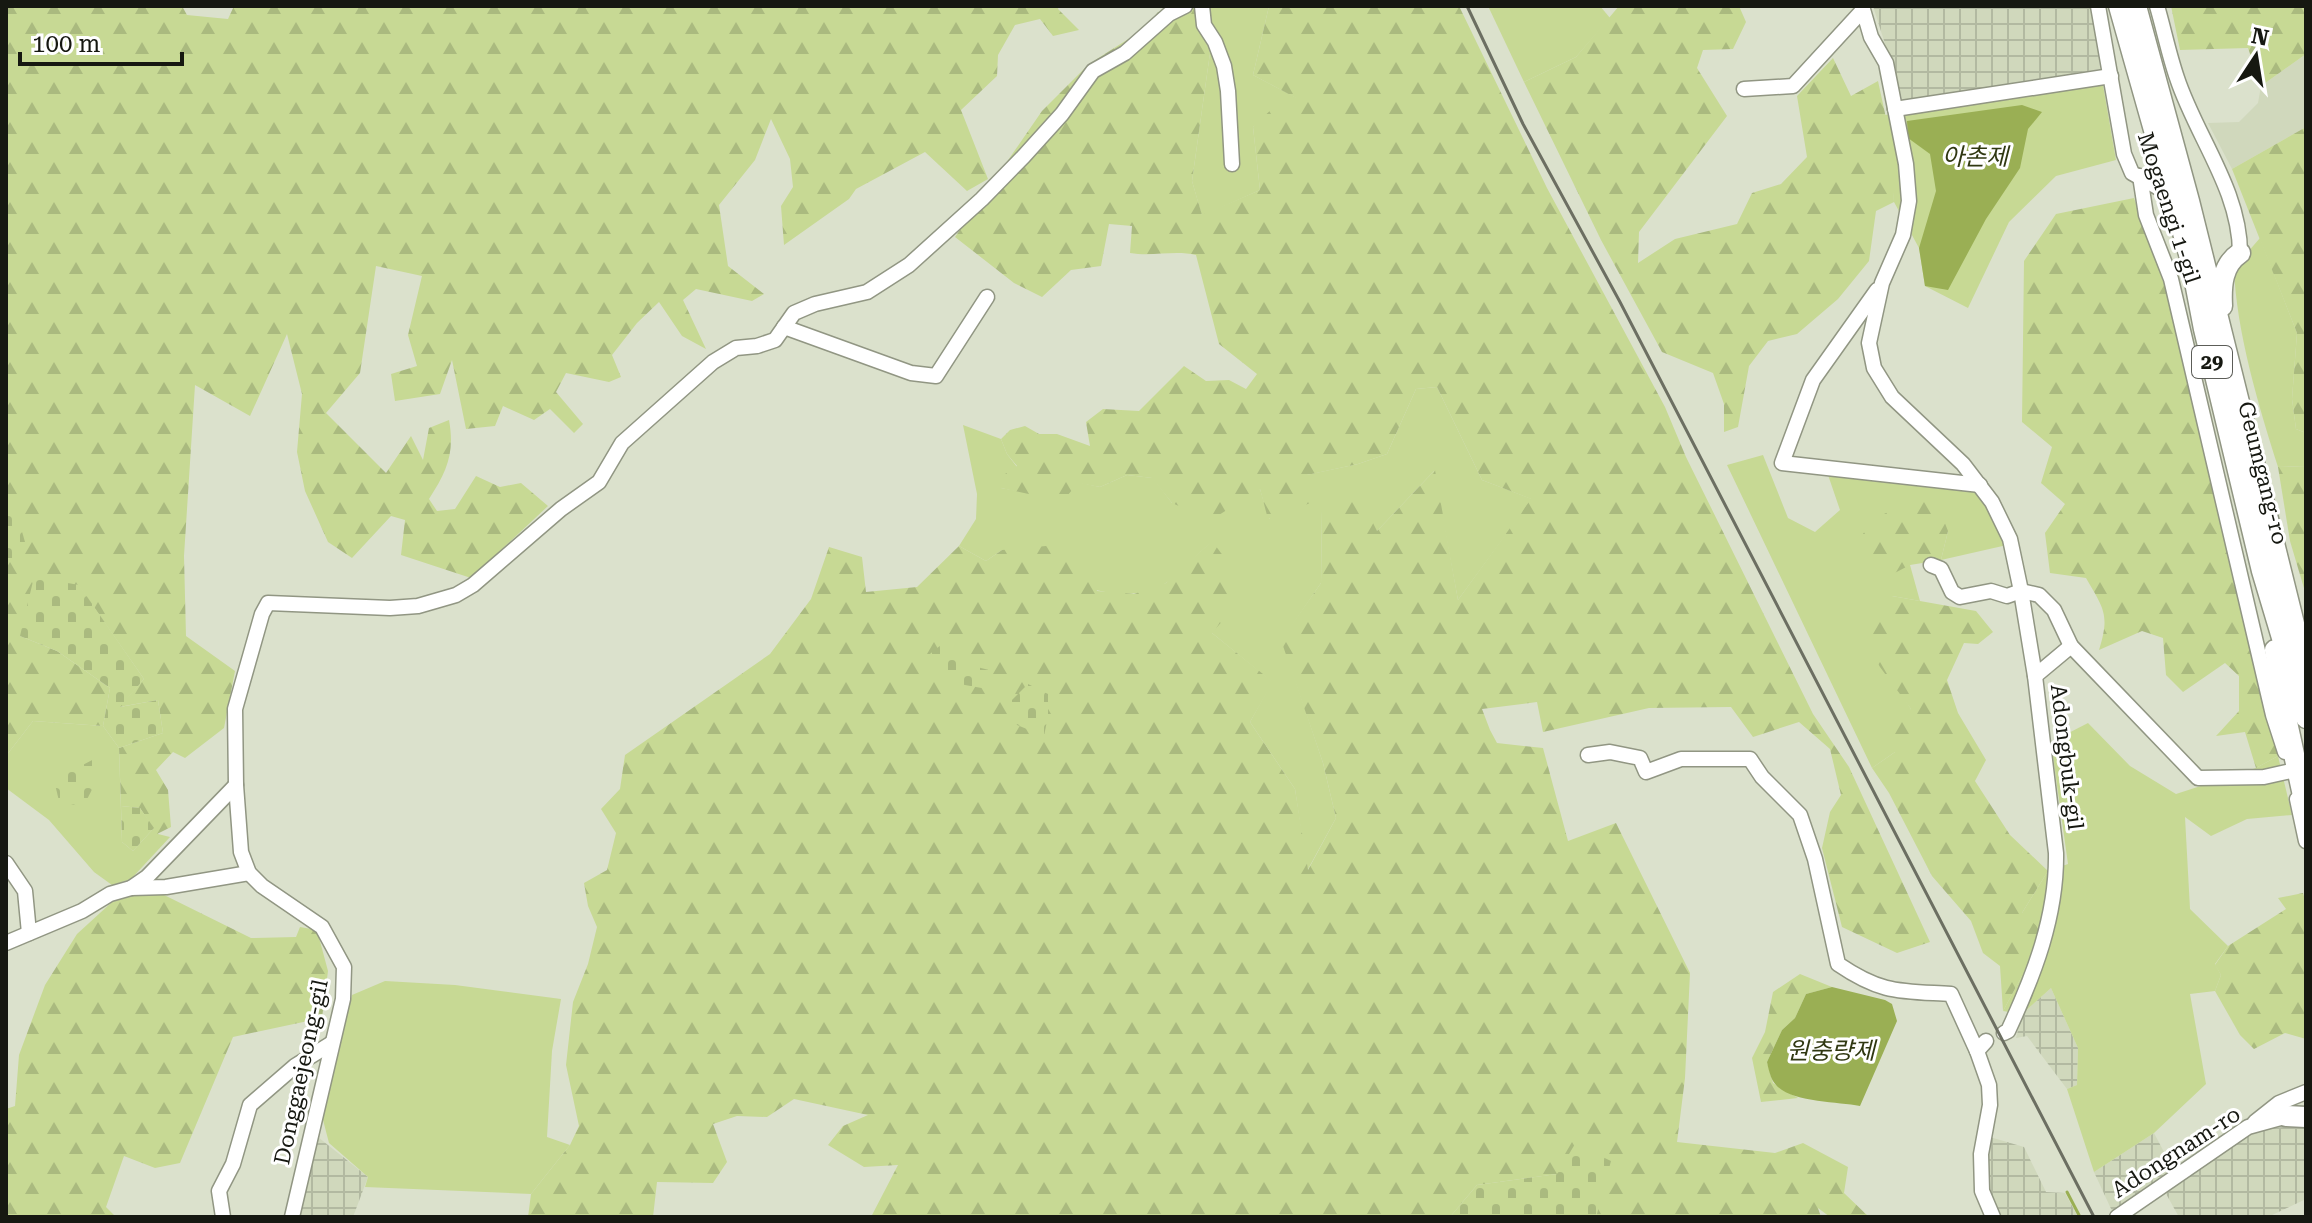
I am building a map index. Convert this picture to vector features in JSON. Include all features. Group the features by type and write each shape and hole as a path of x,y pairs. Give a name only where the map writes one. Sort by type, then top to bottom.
{"highway":[{"name":"Geumgang-ro","path":"2119,6 2156,135 2181,198 2204,329 2272,574 2306,672"},
{"name":"Geumgang-ro","path":"2136,6 2181,198 2223,338 2272,574 2306,718"},
{"path":"2181,198 2214,247 2240,253"},
{"path":"2223,338 2221,291 2230,260 2240,253"},
{"path":"2272,574 2306,634"},
{"path":"2272,574 2288,727 2306,809"}],"street":[{"path":"6,943 82,911 110,894 131,888 166,887 249,873 241,852 235,709 262,614 268,603 390,608 418,606 456,595 473,585 561,509 599,482 622,443 713,362 736,348 775,340 794,313 815,304 867,292 913,262 1024,156 1062,114 1093,71 1125,53 1169,14 1185,6"},
{"path":"1202,6 1204,25 1215,42 1224,66 1232,164"},
{"name":"Mogaengi 1-gil","path":"2098,6 2124,154 2132,173 2140,176 2146,215 2171,279 2273,715 2291,771 2306,841"},
{"path":"2157,6 2177,80 2214,159 2231,205 2240,253"},
{"path":"1744,89 1793,86 1862,9"},
{"name":"Adongbuk-gil","path":"1862,9 1871,37 1886,63 1906,164 1909,201 1903,235 1882,283 1869,343 1874,368 1892,397 1963,464 1992,502 2010,539 2035,676 2057,877 2053,910 2045,938 2026,989 2004,1033"},
{"path":"1895,109 2111,76"},
{"path":"2156,135 2152,161 2140,176 2181,198"},
{"name":"Adongbuk-gil","path":"1882,283 1813,380 1782,463 1980,485"},
{"path":"784,327 911,373 936,376 987,297"},
{"path":"1931,565 1941,569 1952,592 1960,597 1991,591 2007,596 2021,591 2039,595 2054,610 2071,646 2198,778 2264,777 2291,771"},
{"path":"2035,676 2071,646"},
{"path":"1588,755 1610,752 1640,758 1646,772 1681,759 1750,759 1762,777 1800,815 1815,859 1838,964 1861,980 1894,992 1951,994 1981,1046 1990,1105 1981,1154 1982,1191 1993,1217"},
{"path":"131,888 147,877 236,785"},
{"path":"6,863 25,891 29,933"},
{"name":"Donggaejeong-gil","path":"249,873 262,886 322,927 344,967 343,999 292,1217"},
{"path":"223,1217 219,1191 233,1164 250,1105 295,1066 332,1043"},
{"path":"2248,1127 2279,1103 2306,1092"},
{"name":"Adongnam-ro","path":"2117,1217 2248,1127 2299,1115"}],"shaded area":[{"path":"1873,6 2093,6 2100,69 1903,101"},
{"path":"2306,54 2306,127 2232,169 2208,123 2239,122 2258,103 2261,86"},
{"path":"2051,988 2078,1048 2077,1085 2067,1089 2027,1036 2016,1038 2022,1014"},
{"path":"2306,1124 2306,1199 2268,1217 2179,1217 2165,1192 2257,1130"},
{"path":"2154,1133 2173,1169 2112,1211 2094,1172"},
{"path":"318,1137 368,1177 353,1217 295,1217"},
{"path":"1990,1137 2024,1147 2046,1192 2065,1193 2078,1217 1996,1217 1988,1187"}],"green space":[{"path":"6,6 182,6 187,15 228,19 234,6 1059,6 1058,9 1079,30 1053,36 1040,19 1015,25 998,55 997,76 961,110 988,179 967,191 925,152 856,189 849,199 784,245 781,206 793,187 790,159 771,119 755,160 719,205 728,266 764,294 752,301 696,289 683,300 706,349 682,336 659,302 637,323 612,355 621,377 609,382 566,373 556,392 583,424 574,433 550,409 534,420 503,406 495,426 466,429 452,360 440,394 395,401 391,374 417,366 408,335 422,276 376,266 360,373 326,413 386,473 411,436 423,460 429,428 449,420 451,442 448,461 429,499 437,511 455,509 476,476 500,487 521,483 548,506 471,578 401,555 405,520 391,516 352,558 328,542 305,491 297,452 302,394 287,334 250,416 195,385 184,556 186,636 235,671 224,728 185,758 173,752 156,770 168,790 171,827 157,834 140,808 121,806 119,748 163,733 158,700 119,707 144,679 79,586 20,636 57,651 110,688 103,726 33,721 6,756"},
{"path":"1197,6 1269,6 1253,75 1297,98 1253,127 1260,190 1202,216 1192,181 1210,53"},
{"path":"1269,6 1459,6 1547,188 1665,407 1686,457 1813,714 1849,767 1930,942 1897,953 1842,927 1822,848 1830,812 1841,795 1830,749 1799,722 1753,737 1731,707 1649,708 1543,732 1537,702 1482,709 1497,743 1543,748 1568,841 1616,823 1690,973 1685,1078 1677,1142 1775,1153 1803,1143 1848,1167 1844,1193 1869,1217 1830,1217 1818,1208 1821,1217 1593,1217 1597,1214 1558,1174 1477,1185 1450,1217 871,1217 898,1165 864,1167 828,1145 843,1126 868,1115 794,1099 767,1117 737,1116 713,1124 727,1162 713,1183 657,1182 653,1217 528,1217 531,1194 570,1145 579,1126 566,1065 573,1002 588,964 597,927 588,906 584,883 607,870 616,833 601,809 620,789 625,755 770,654 811,599 829,547 862,557 866,592 917,587 959,546 986,561 1002,550 1046,546 1090,562 1097,591 1134,594 1166,583 1212,541 1230,565 1231,611 1212,633 1273,682 1250,722 1295,789 1308,870 1336,818 1323,763 1281,640 1321,583 1322,510 1359,495 1377,531 1435,470 1458,600 1531,499 1482,480 1437,387 1416,389 1387,454 1307,475 1313,502 1268,519 1260,489 1211,520 1172,503 1152,478 1127,475 1100,487 1078,483 1067,496 1047,498 1001,488 1002,476 1017,466 1007,454 1001,439 1010,430 1025,426 1039,434 1057,434 1090,446 1086,422 1103,409 1139,411 1184,366 1206,381 1229,380 1246,389 1257,374 1219,344 1196,255 1130,253 1132,226 1109,224 1101,266 1071,270 1042,297 1014,283 955,237 1042,111 1089,64 1144,29 1158,12 1195,7 1210,53 1192,181 1202,215 1260,190 1253,127 1275,106 1296,98 1253,75"},
{"path":"1488,6 1600,6 1610,18 1576,57 1524,82"},
{"path":"1619,6 1739,6 1746,22 1733,49 1703,50 1697,68 1727,116 1639,232 1638,263 1675,239 1737,224 1752,193 1781,184 1807,157 1797,96 1833,58 1851,96 1878,81 1891,141 1894,202 1876,211 1869,261 1838,299 1797,334 1768,341 1749,366 1738,427 1724,432 1724,404 1713,373 1662,352 1601,240 1524,82 1576,57"},
{"path":"2171,6 2306,6 2306,54 2261,86 2248,48 2180,50"},
{"path":"2103,85 2116,160 2056,176 2009,222 1968,308 1925,286 1919,248 1894,202 1885,115"},
{"path":"2306,127 2306,433 2296,429 2292,399 2297,333 2232,169"},
{"path":"2134,198 2165,287 2278,756 2256,768 2245,732 2216,736 2239,711 2239,676 2225,663 2183,692 2166,675 2163,638 2142,631 2099,650 2104,628 2103,612 2086,578 2050,573 2045,533 2065,504 2041,483 2052,447 2022,422 2024,261 2056,214"},
{"path":"2260,238 2297,333 2292,399 2296,429 2306,433 2306,466 2278,467 2244,343 2234,268"},
{"path":"1437,387 1482,480 1532,499 1458,600 1434,471 1377,531 1322,510 1321,583 1282,640 1323,763 1336,818 1307,871 1295,789 1250,722 1272,682 1212,633 1212,542 1166,583 1146,591 1125,594 1082,586 1002,550 986,561 959,546 976,519 977,494 963,425 1001,439 1017,467 1001,488 1023,492 1077,482 1100,487 1127,475 1153,478 1172,503 1260,489 1269,519 1306,475 1358,464 1387,454 1416,389"},
{"path":"1763,455 1788,518 1815,532 1840,510 1827,472 1985,492 2007,545 1941,560 1948,531 1910,565 1920,601 1892,596 1899,690 1911,709 1895,752 1872,768 1727,465"},
{"path":"2306,466 2306,595 2290,541 2278,467"},
{"path":"1910,501 1937,503 1948,531 1941,560 1910,565 1887,577 1857,542 1874,519"},
{"path":"6,502 19,521 27,549 6,564"},
{"path":"34,577 79,585 144,679 120,707 158,700 163,733 119,748 103,726 110,688 57,651 20,636"},
{"path":"1892,596 1976,611 1993,632 1978,644 1964,643 1947,680 1958,713 1986,760 1975,781 2010,835 2048,871 2022,913 2039,928 2022,976 2003,1011 2000,966 1983,953 1971,921 1932,876 1889,793 1872,768 1895,752 1891,725 1911,709 1880,667 1860,632"},
{"path":"947,640 961,663 993,671 987,689 954,683 925,658"},
{"path":"1028,684 1048,694 1044,736 1017,725 1010,702"},
{"path":"33,721 103,726 119,748 122,842 133,851 154,828 158,834 170,837 131,879 112,885 94,872 49,820 6,788 6,756"},
{"path":"2088,723 2130,766 2176,794 2256,768 2278,756 2292,815 2247,819 2211,836 2185,817 2190,909 2228,946 2215,964 2221,975 2215,991 2190,994 2206,1084 2154,1133 2094,1172 2067,1089 2077,1085 2078,1048 2051,988 2022,1014 2003,1011 2022,976 2022,913 2048,871 2068,864 2051,742"},
{"path":"98,757 98,778 83,807 59,801 54,780"},
{"path":"121,806 140,808 154,828 133,851 122,842"},
{"path":"154,890 251,938 296,937 300,927 317,930 328,971 322,1018 233,1037 180,1163 155,1168 124,1156 106,1207 116,1217 6,1217 6,1109 15,1106 19,1055 45,985 77,934 112,902"},
{"path":"2303,893 2306,903 2306,1039 2285,1033 2254,1049 2240,1035 2215,991 2221,975 2215,965 2228,946 2286,909 2278,898"},
{"path":"1800,974 1832,987 1806,994 1795,1018 1782,1030 1767,1062 1773,1083 1798,1098 1761,1102 1752,1058 1765,1032 1773,992"},
{"path":"385,981 455,985 561,999 552,1051 547,1137 570,1145 531,1194 365,1187 368,1177 329,1143 322,1116 352,995"},
{"path":"1575,1144 1611,1161 1597,1214 1593,1217 1450,1217 1477,1185 1557,1174"}],"water":[{"name":"아촌제","path":"2022,105 2042,112 2028,129 2020,168 1986,219 1948,290 1925,286 1919,248 1936,191 1930,154 1908,138 1907,121"},
{"name":"원충량제","path":"1832,987 1885,1000 1892,1004 1897,1021 1860,1106 1812,1100 1789,1093 1773,1081 1767,1062 1782,1030 1795,1018 1806,994"}],"waterway":[{"path":"2067,1192 2080,1217"}],"railway":[{"path":"1467,6 1523,124 1620,302 2094,1217"}]}
